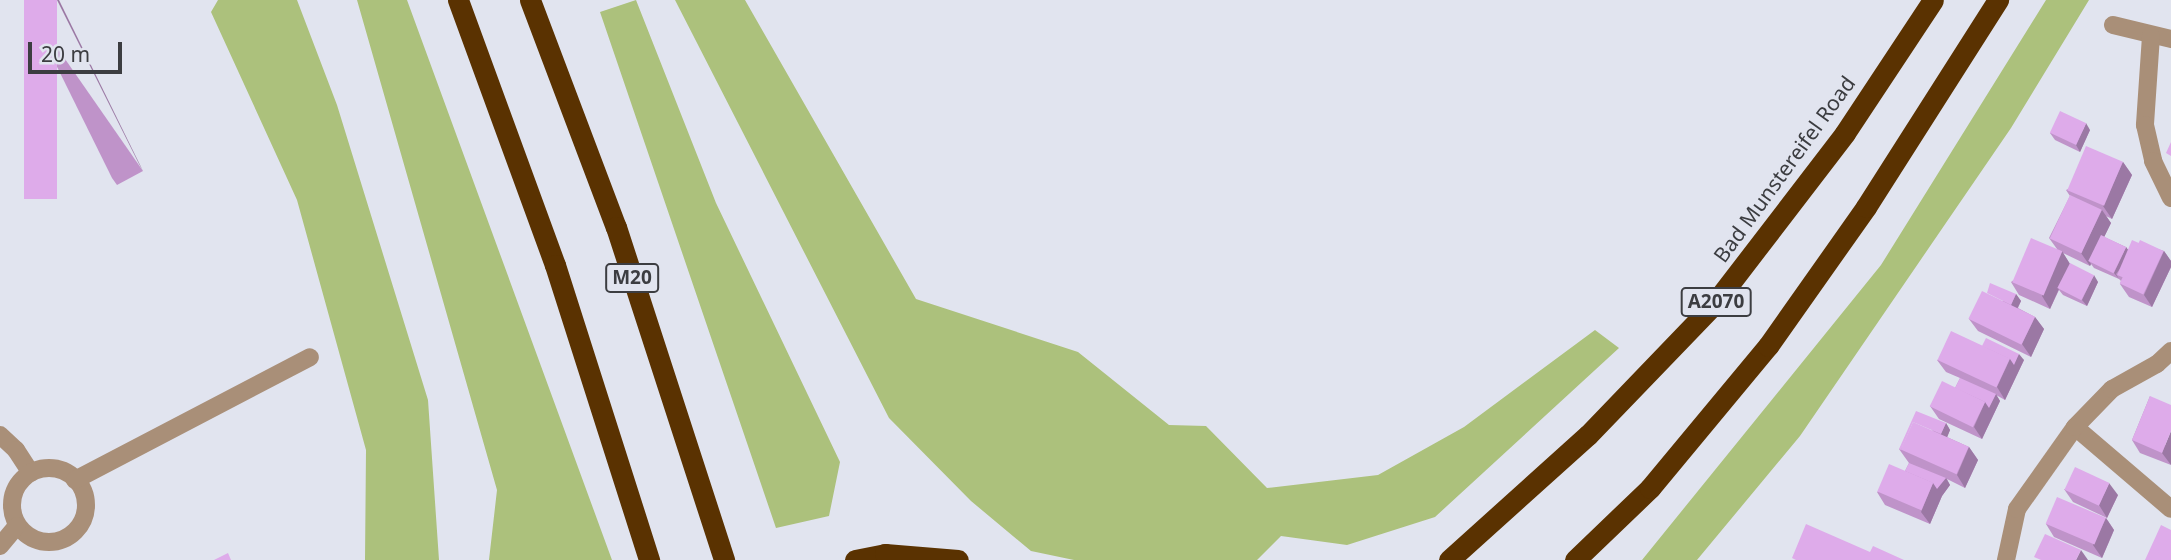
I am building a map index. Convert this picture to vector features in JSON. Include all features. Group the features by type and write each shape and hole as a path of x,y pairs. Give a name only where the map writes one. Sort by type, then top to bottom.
{"highway":[{"path":"458,0 555,265 649,560"},
{"name":"M20","path":"530,0 616,227 724,560"},
{"name":"Bad Munstereifel Road","path":"1449,560 1588,435 1714,304 1845,133 1933,0"},
{"name":"A2070","path":"1575,560 1650,488 1768,346 1866,207 1998,0"},
{"path":"860,558 926,555 958,560"}],"street":[{"path":"2113,25 2171,39"},
{"path":"2151,36 2145,125 2153,161 2171,198"},
{"path":"2006,560 2017,509 2075,427 2112,389 2171,351"},
{"path":"75,480 310,357"},
{"path":"2075,427 2171,509"},
{"path":"0,435 16,450 31,473"},
{"path":"54,469 75,480 82,489 85,514 72,534 49,543 26,535 18,526 12,502 21,480 31,473 54,469"},
{"path":"0,547 18,526"}],"green space":[{"path":"218,0 297,0 337,105 428,400 439,560 365,560 366,450 297,200 211,12"},
{"path":"357,0 407,0 612,560 489,560 497,490"},
{"path":"636,0 716,203 840,462 829,516 776,528 600,12"},
{"path":"675,0 745,0 916,299 1078,352 1169,425 1206,426 1267,488 1378,475 1464,427 1595,330 1619,348 1435,517 1347,545 1281,536 1257,560 1074,560 1031,551 971,501 889,418"},
{"path":"2046,0 2089,0 2011,128 1800,436 1697,560 1642,560 1881,265"}],"building":[{"path":"24,0 57,0 57,199 24,199"},
{"path":"2060,111 2086,123 2076,145 2050,133"},
{"path":"2171,142 2171,156 2166,153"},
{"path":"2086,146 2123,162 2104,206 2067,190"},
{"path":"2070,195 2102,210 2081,253 2050,239"},
{"path":"2101,235 2126,247 2113,273 2088,261"},
{"path":"2031,238 2062,251 2044,295 2012,282"},
{"path":"2132,240 2139,243 2125,278 2117,275"},
{"path":"2140,240 2164,251 2143,294 2120,284"},
{"path":"2070,263 2094,275 2081,300 2057,288"},
{"path":"1990,283 2016,294 2011,305 1987,293"},
{"path":"1982,291 2035,317 2021,345 1968,319"},
{"path":"1951,331 2010,358 1996,387 1937,360"},
{"path":"1986,338 2019,354 2014,365 2010,359 1982,346"},
{"path":"1960,378 1996,394 1989,408 1985,402 1955,388"},
{"path":"1942,381 1985,402 1973,427 1930,406"},
{"path":"2150,396 2171,405 2171,431 2162,453 2132,440"},
{"path":"1916,411 1946,423 1941,434 1913,422 1901,450 1899,449"},
{"path":"1913,422 1969,447 1957,474 1901,449"},
{"path":"1909,463 1946,478 1937,489 1933,483 1905,471"},
{"path":"1889,464 1933,483 1921,510 1877,492"},
{"path":"2075,467 2109,483 2099,506 2064,490"},
{"path":"2057,497 2106,518 2094,544 2046,524"},
{"path":"1806,524 1870,552 1873,546 1904,560 1796,560 1792,558"},
{"path":"2161,525 2171,530 2171,560 2145,560"},
{"path":"2045,534 2081,550 2076,560 2041,560 2034,557"},
{"path":"228,553 231,560 214,560"}]}
